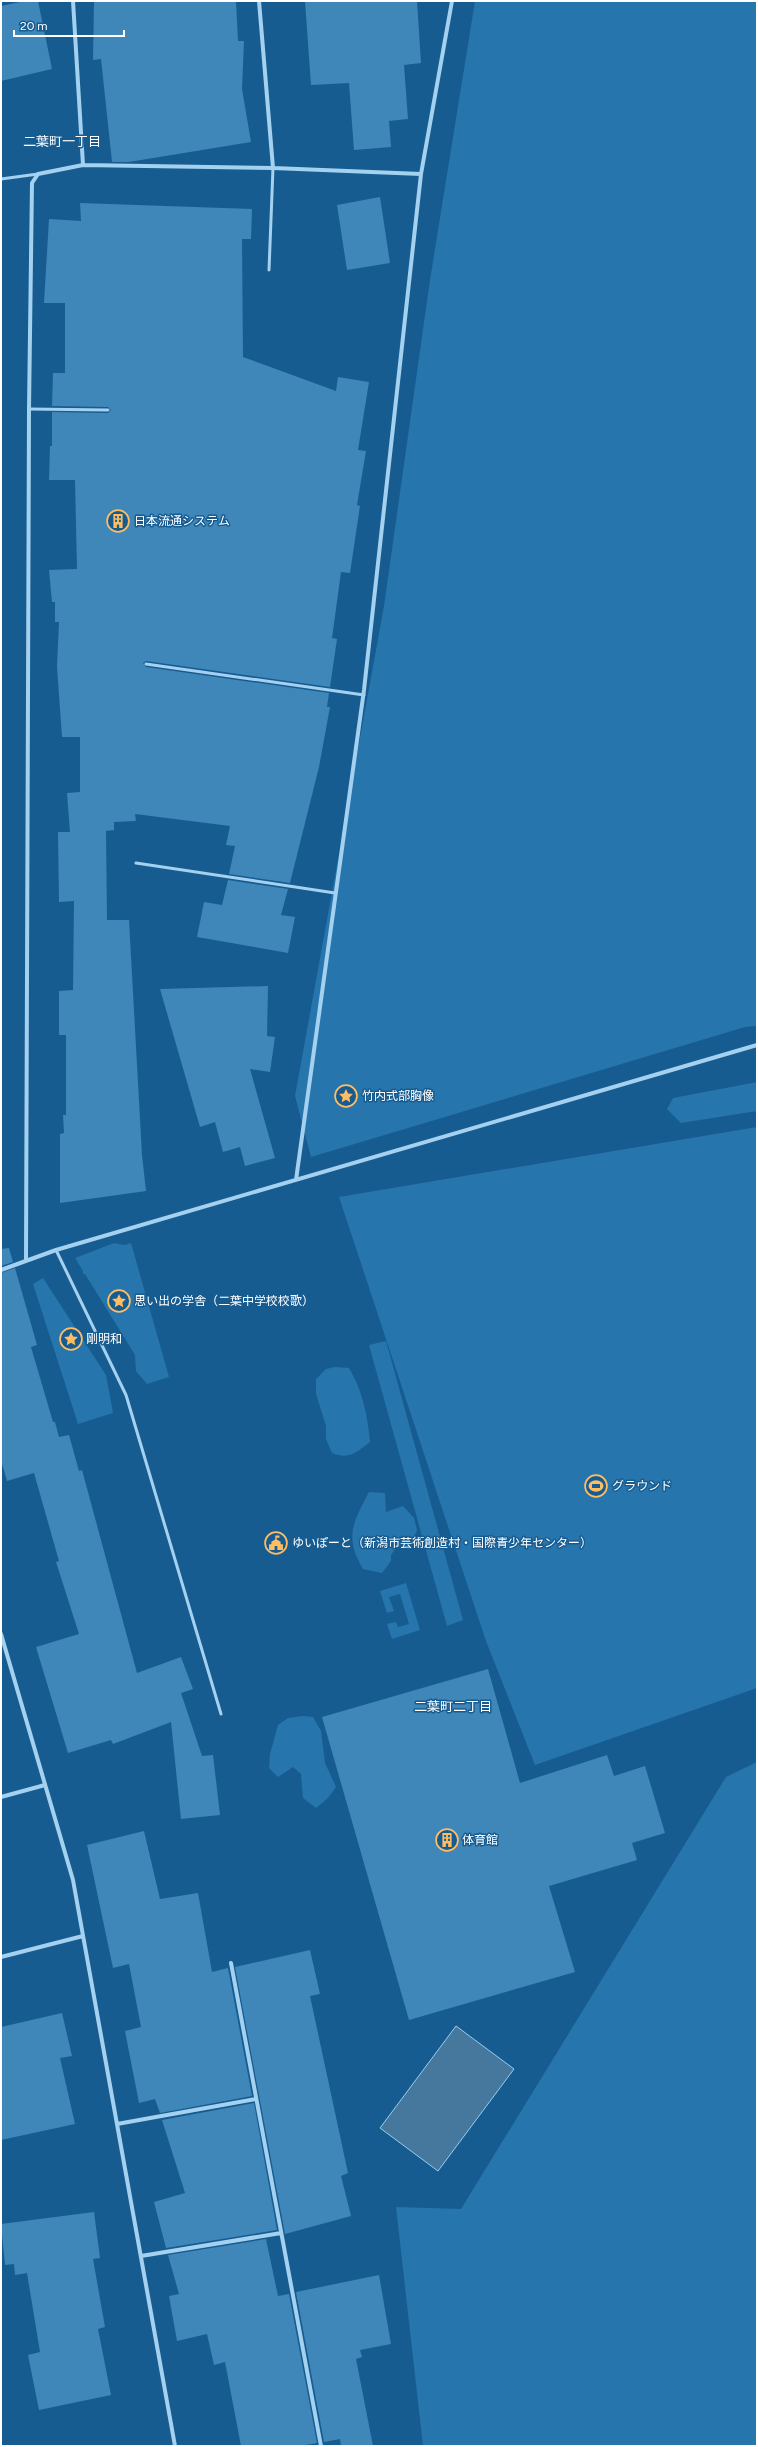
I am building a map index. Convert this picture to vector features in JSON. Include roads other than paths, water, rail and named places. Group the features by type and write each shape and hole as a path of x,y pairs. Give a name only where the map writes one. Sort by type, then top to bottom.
{"street":[{"path":"73,1 83,165"},
{"path":"259,1 273,168"},
{"path":"296,1180 335,893 364,695 421,174 452,1"},
{"path":"26,1260 29,409 32,183 38,174 83,165 273,168 421,174"},
{"path":"1,1270 56,1250 757,1045"},
{"path":"1,1637 73,1880 175,2446"},
{"path":"1,1796 45,1785"},
{"path":"1,1957 83,1936"},
{"path":"231,1963 321,2446"},
{"path":"117,2124 256,2099"},
{"path":"141,2256 281,2233"}],"lane":[{"path":"269,270 273,168"},
{"path":"1,179 38,174"},
{"path":"29,409 108,410"},
{"path":"146,664 364,695"},
{"path":"136,863 335,893"},
{"path":"56,1250 126,1395 220,1714"}],"place":[{"name":"日本流通システム","path":"118,521"},
{"name":"竹内式部胸像","path":"346,1096"},
{"name":"思い出の学舎（二葉中学校校歌）","path":"119,1301"},
{"name":"剛明和","path":"71,1339"},
{"name":"グラウンド","path":"596,1486"},
{"name":"ゆいぽーと（新潟市芸術創造村・国際青少年センター）","path":"276,1543"},
{"name":"体育館","path":"447,1840"}],"district":[{"name":"二葉町一丁目","path":"62,141"},
{"name":"二葉町二丁目","path":"453,1706"}]}
